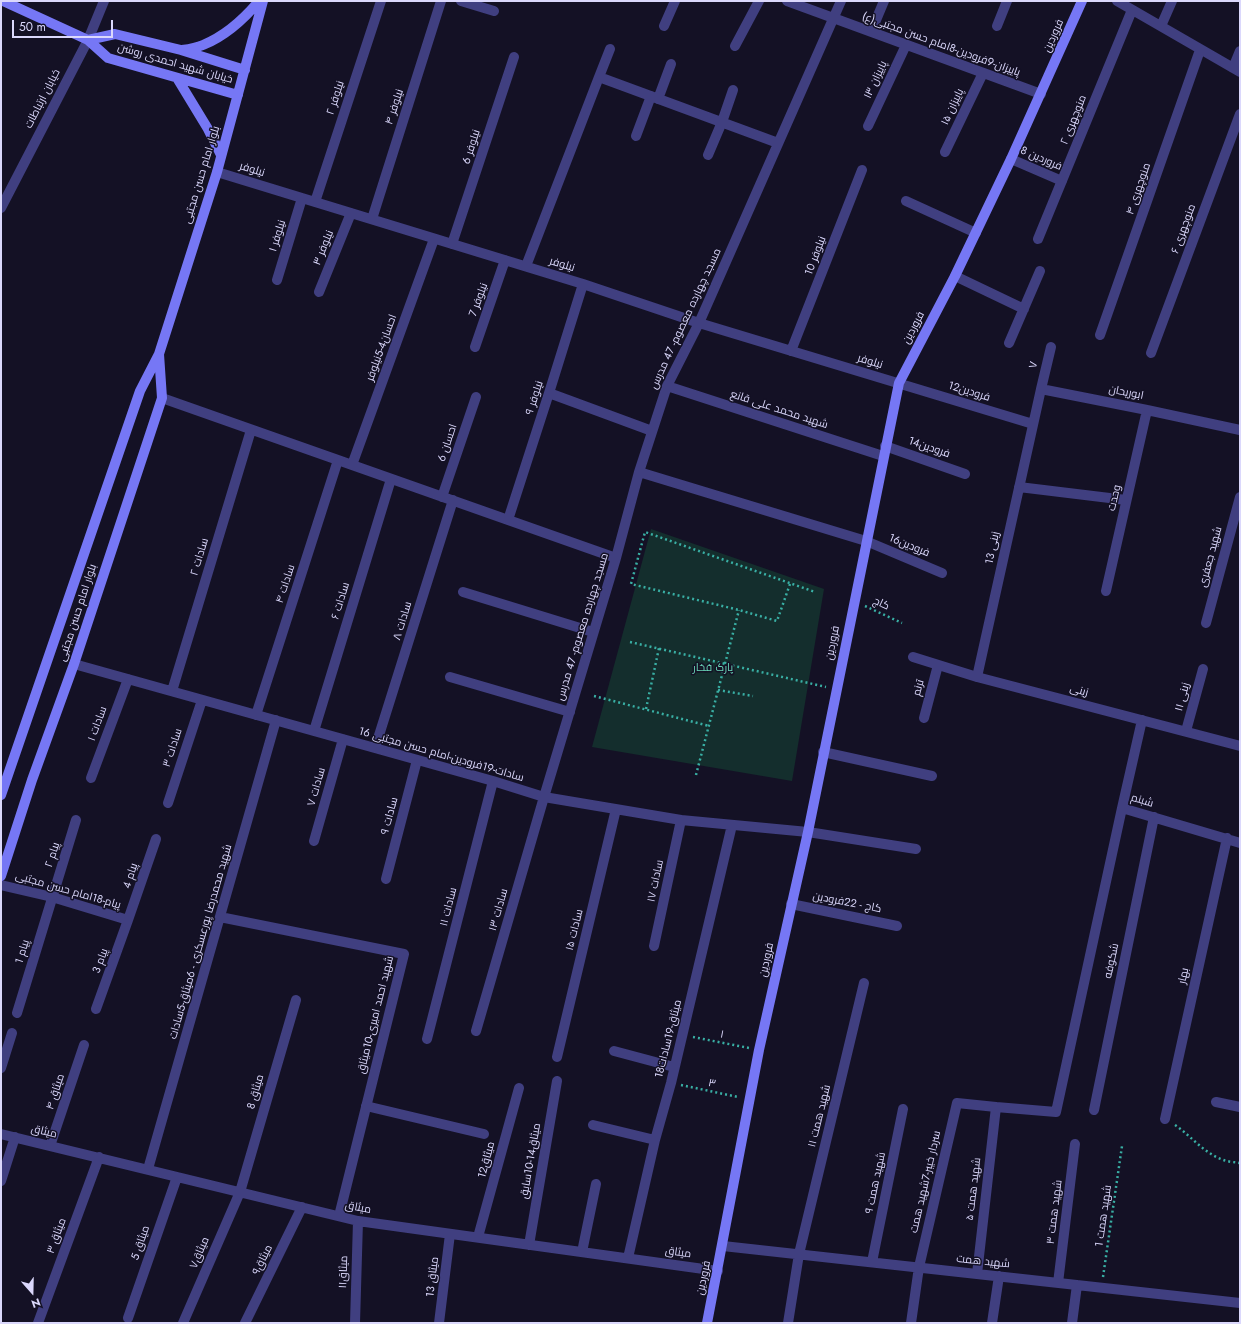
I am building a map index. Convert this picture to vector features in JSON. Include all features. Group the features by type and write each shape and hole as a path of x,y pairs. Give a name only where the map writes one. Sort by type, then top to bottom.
{"street":[{"name":"خیابان شهید احمدی روشن","path":"3,1 88,40 108,58 238,95"},
{"name":"خیابان ارتباطات","path":"1,208 88,40 104,1"},
{"path":"181,50 203,45 221,35 246,17 259,1"},
{"name":"بلوار امام حسن مجتبی","path":"1,795 140,390 159,354 217,172 263,1"},
{"name":"نیلوفر ۲","path":"315,202 381,1"},
{"name":"نیلوفر ۴","path":"372,219 441,1"},
{"path":"461,1 494,11"},
{"path":"664,26 675,1"},
{"path":"735,46 759,1"},
{"name":"پاییزان-9فرودین-8امام حسن مجتبی(ع)","path":"787,1 1041,94"},
{"name":"مسجد چهارده معصوم- 47 مدرس","path":"544,797 616,558 639,472 667,386 699,323 841,1"},
{"path":"871,32 884,1"},
{"path":"997,26 1007,1"},
{"name":"فروردین","path":"707,1323 723,1246 759,1050 808,832 885,446 899,383 976,233 1041,94 1082,1"},
{"path":"1117,1 1236,70 1240,51"},
{"path":"1161,26 1172,1"},
{"name":"منوچهری ۲","path":"1038,239 1132,10"},
{"name":"خیابان شهید احمدی روشن","path":"88,40 116,34 181,50 245,70"},
{"name":"پاییزان ۱۳","path":"868,126 906,45"},
{"path":"526,266 610,49"},
{"name":"منوچهری ۴","path":"1100,335 1200,50"},
{"name":"نیلوفر 6","path":"452,244 514,57"},
{"path":"636,136 671,64"},
{"name":"پاییزان ۱۵","path":"945,152 983,73"},
{"path":"178,78 208,129 221,155"},
{"path":"599,78 778,143"},
{"path":"708,155 722,122 733,90"},
{"name":"منوچهری ۶","path":"1151,353 1240,114"},
{"name":"8 فروردین","path":"1011,159 1062,181"},
{"name":"نیلوفر 10","path":"791,351 862,170"},
{"name":"نیلوفر","path":"217,172 526,266 699,323 899,383"},
{"name":"نیلوفر ۱","path":"277,280 302,198"},
{"path":"906,201 976,233"},
{"name":"نیلوفر ۳","path":"319,292 350,213"},
{"name":"احسان4-5نیلوفر","path":"352,465 434,239"},
{"name":"نیلوفر 7","path":"474,347 505,260"},
{"path":"1009,343 1040,271"},
{"path":"955,276 1024,309"},
{"name":"نیلوفر ۹","path":"508,520 583,284"},
{"name":"۷","path":"1041,389 1051,346"},
{"name":"بلوار امام حسن مجتبی","path":"1,876 32,780 74,664 162,398 159,354"},
{"name":"12فرودین","path":"899,383 1033,424"},
{"name":"شهید محمد علی قانع","path":"667,386 883,456"},
{"path":"1033,424 1041,389"},
{"name":"ابوریحان","path":"1041,389 1240,430"},
{"path":"549,393 652,431"},
{"name":"احسان 6","path":"442,497 476,397"},
{"path":"162,398 616,558"},
{"name":"وحدت","path":"1106,591 1147,410"},
{"name":"زینی 13","path":"977,677 1033,424"},
{"name":"سادات ۲","path":"172,691 251,430"},
{"name":"14فرودین","path":"885,446 965,474"},
{"name":"سادات ۴","path":"256,715 338,460"},
{"name":"16فرودین","path":"639,472 866,542 942,573"},
{"name":"سادات ۶","path":"314,731 391,479"},
{"path":"1019,487 1126,500"},
{"name":"شهید جعفری","path":"1206,623 1240,497"},
{"name":"سادات ۸","path":"375,748 453,500"},
{"path":"464,592 593,632"},
{"name":"زینی","path":"913,657 977,677 1240,746"},
{"name":"سادات-19فرودین-امام حسن مجتبی 16","path":"74,664 493,781 544,797 681,820 808,832 916,849"},
{"name":"ترنم","path":"924,718 938,665"},
{"name":"زینی ۱۱","path":"1186,731 1203,669"},
{"path":"450,677 570,712"},
{"name":"سادات ‍‍۱","path":"91,778 128,679"},
{"name":"سادات ۳","path":"168,803 202,700"},
{"name":"شهید محمدرضا پورعسکری - 6میثاق-5سادات","path":"148,1169 276,720"},
{"name":"شبنم","path":"1142,720 1122,808 1226,838 1240,844"},
{"name":"سادات ۷","path":"314,841 343,739"},
{"path":"823,752 932,776"},
{"name":"سادات ۹","path":"386,879 417,760"},
{"name":"سادات ۱۱","path":"427,1040 493,781"},
{"name":"سادات ۱۳","path":"476,1031 544,797"},
{"path":"996,1107 1056,1112 1122,808"},
{"name":"سادات ۱۵","path":"557,1057 616,809"},
{"name":"شکوفه","path":"1094,1110 1154,817"},
{"name":"پیام ۲","path":"52,897 76,820"},
{"name":"سادات ۱۷","path":"654,946 681,820"},
{"name":"18میثاق-19سادات","path":"628,1258 655,1140 671,1083 732,825"},
{"name":"بهار","path":"1165,1119 1226,838"},
{"name":"پیام 4","path":"128,920 156,839"},
{"name":"پیام-18امام حسن مجتبی","path":"1,885 52,897 128,920"},
{"name":"پیام 1","path":"17,1014 52,897"},
{"name":"کاج - 22فرودین","path":"791,904 897,926"},
{"name":"شهید احمد امیری-10میثاق","path":"220,917 404,954 339,1216"},
{"name":"پیام 3","path":"96,1009 128,920"},
{"name":"شهید همت ۱۱","path":"788,1323 799,1254 864,983"},
{"name":"میثاق 8","path":"240,1192 296,1000"},
{"path":"1,1068 12,1033"},
{"name":"میثاق ۴","path":"50,1146 84,1045"},
{"path":"614,1051 674,1067"},
{"name":"میثاق14-10سابق","path":"529,1245 557,1081"},
{"name":"12میثاق","path":"478,1238 519,1088"},
{"path":"1216,1102 1240,1107"},
{"name":"سردار خیبر-7شهید همت","path":"911,1323 919,1267 957,1103 996,1107"},
{"path":"366,1106 484,1134"},
{"name":"شهید همت ۵","path":"977,1274 996,1107"},
{"name":"شهید همت ۹","path":"872,1262 903,1109"},
{"path":"593,1125 655,1140"},
{"name":"میثاق","path":"1,1134 358,1221 718,1271"},
{"path":"1,1181 15,1137"},
{"name":"شهید همت ۳","path":"1058,1283 1075,1144"},
{"name":"میثاق ۳","path":"38,1323 99,1158"},
{"name":"میثاق 5","path":"128,1318 177,1177"},
{"path":"582,1252 596,1184"},
{"name":"میثاق۷","path":"183,1323 240,1192"},
{"name":"میثاق۹","path":"245,1323 302,1207"},
{"name":"میثاق۱۱","path":"355,1323 358,1221"},
{"name":"میثاق 13","path":"439,1323 450,1234"},
{"name":"شهید همت","path":"723,1246 1240,1303"},
{"path":"992,1323 999,1276"},
{"path":"1072,1323 1077,1285"}],"path":[{"path":"790,584 777,621 739,610 631,584 645,532 815,592"},
{"name":"کاج","path":"854,601 902,622"},
{"path":"696,775 739,610"},
{"path":"630,642 836,690"},
{"path":"646,709 660,648"},
{"path":"718,690 753,696"},
{"path":"594,696 709,726"},
{"name":"۱","path":"682,1035 759,1050"},
{"name":"۳","path":"671,1083 750,1100"},
{"path":"1165,1119 1190,1137 1203,1149 1222,1160 1240,1163"},
{"name":"شهید همت 1","path":"1102,1288 1122,1146"}],"green space":[{"name":"پارک فخار","path":"651,529 824,589 792,781 592,747"}]}
